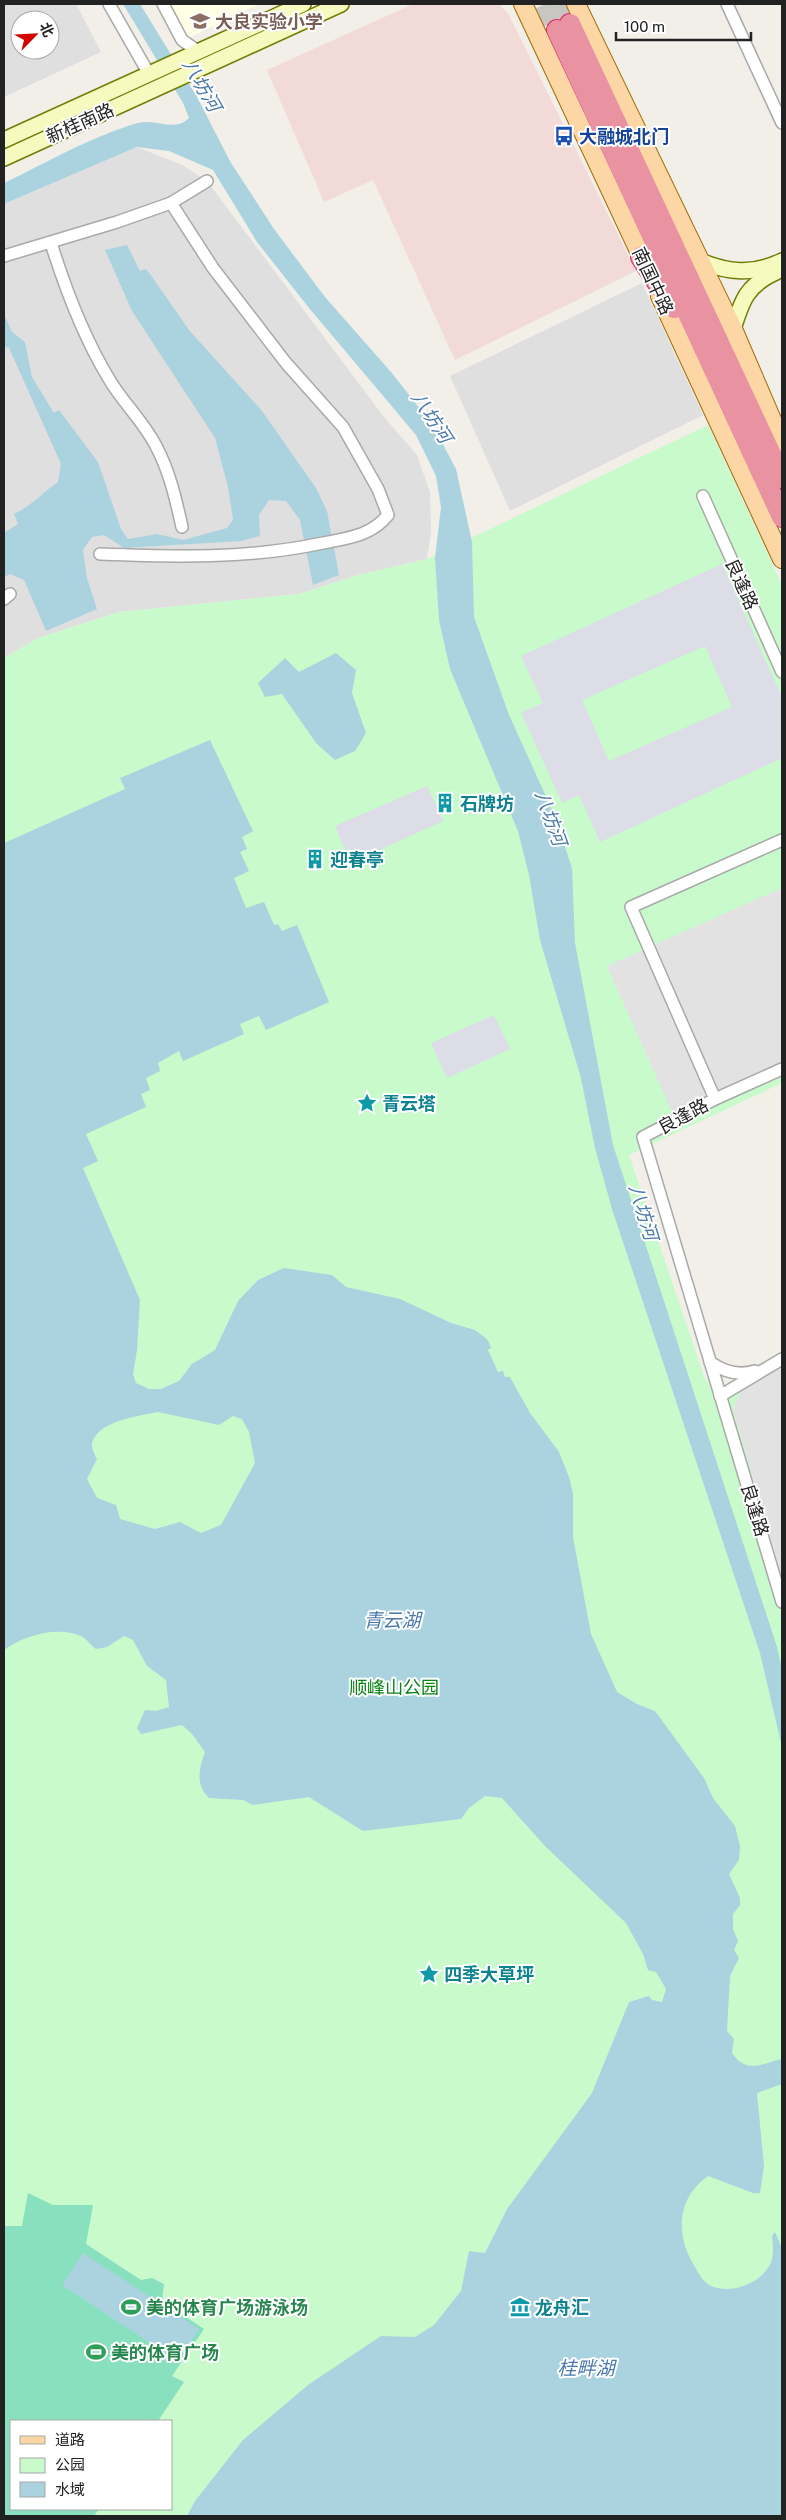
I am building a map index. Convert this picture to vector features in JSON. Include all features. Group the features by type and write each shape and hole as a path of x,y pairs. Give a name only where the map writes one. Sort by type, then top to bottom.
{"highway":[{"name":"南国中路","path":"782,478 564,27 714,368 782,517"},
{"path":"641,257 714,368"}],"main road":[{"path":"195,59 303,4"},
{"path":"195,59 341,4"},
{"name":"南国中路","path":"523,4 782,559"},
{"path":"576,4 733,329 782,442"},
{"name":"新桂南路","path":"4,140 150,74 195,59"},
{"name":"新桂南路","path":"4,158 157,88 195,59"},
{"path":"700,261 732,270 764,270 782,261"},
{"path":"733,329 743,298 761,279 782,269"}],"street":[{"path":"109,4 150,74"},
{"path":"163,4 182,40 195,59"},
{"path":"727,4 782,123"},
{"path":"4,256 51,243 171,203 207,181"},
{"path":"100,554 240,556 299,548 363,535 379,526 388,515 378,489 343,427 286,364 213,268 171,203"},
{"path":"51,243 69,300 90,345 110,381 157,447 174,491 182,528"},
{"name":"良逢路","path":"703,496 782,672"},
{"name":"良逢路","path":"782,840 631,907 715,1099 643,1137 782,1602"},
{"path":"715,1099 782,1069"},
{"path":"720,1396 782,1359"},
{"path":"710,1362 721,1370 744,1375 768,1367"}],"shaded area":[{"path":"4,4 76,4 101,52 4,97"},
{"name":"大良实验小学","path":"169,4 259,4 186,39"},
{"path":"413,4 499,4 509,15 636,271 455,360 373,180 324,202 267,70"},
{"path":"137,147 182,165 207,181 384,417 417,455 430,492 431,531 427,559 358,575 299,594 119,612 38,638 4,658 4,204"},
{"path":"642,283 703,415 510,511 450,376"},
{"path":"722,564 782,697 782,758 600,842 579,795 562,803 521,713 543,703 521,656","holes":["705,646 732,707 609,761 582,700"]},
{"path":"427,786 443,821 351,863 335,826"},
{"path":"782,888 782,1063 672,1112 607,966"},
{"path":"494,1015 510,1049 447,1078 431,1043"},
{"path":"782,1367 782,1577 733,1409 741,1391"}],"green space":[{"name":"顺峰山公园","path":"708,425 782,585 782,1083 629,1155 704,1376 713,1391 741,1391 733,1409 782,1577 782,2516 4,2516 4,658 38,638 119,612 299,594 358,575 427,559"},
{"name":"美的体育广场","path":"28,2193 53,2205 93,2205 86,2244 141,2280 152,2278 164,2284 162,2301 204,2329 172,2376 184,2382 159,2420 10,2420 10,2510 98,2510 94,2516 4,2516 4,2226 22,2226"}],"water":[{"name":"八坊河","path":"123,4 140,4 197,97 231,163 274,229 325,297 391,372 432,424 456,469 472,542 474,617 509,715 554,814 572,868 575,943 613,1145 777,1647 782,1669 782,1747 760,1653 612,1209 595,1148 581,1078 540,940 529,875 518,831 450,669 439,620 435,558 441,507 436,476 416,435 309,308 257,242 213,170 169,151 137,147 4,204 4,183 87,142 138,123 152,122 171,125 183,122 189,118 183,103"},
{"path":"127,245 140,271 146,269 189,330 262,411 316,488 327,511 339,575 313,585 300,520 286,501 269,500 259,515 260,536 241,541 124,548 104,535 92,537 83,550 87,578 97,609 46,631 24,580 10,574 4,577 4,533 18,524 14,514 58,482 61,464 9,348 4,346 4,314 12,332 25,342 32,377 54,413 59,410 98,462 121,529 128,539 157,534 183,540 227,528 233,520 228,487 215,438 132,311 105,250"},
{"path":"336,653 356,670 352,693 366,733 355,751 335,760 316,743 282,694 265,697 258,683 285,658 299,672"},
{"name":"青云湖","path":"210,740 253,831 242,837 247,849 240,852 249,871 234,878 246,908 264,902 274,925 278,924 282,931 297,925 329,1002 266,1030 259,1016 240,1024 244,1034 183,1061 179,1051 158,1063 160,1071 146,1078 150,1090 141,1094 146,1107 86,1134 98,1161 83,1168 140,1300 137,1350 133,1374 136,1383 149,1389 161,1389 179,1381 192,1364 215,1350 238,1301 258,1280 284,1268 332,1275 346,1287 400,1299 451,1323 475,1330 488,1340 491,1348 488,1350 498,1372 503,1371 505,1377 510,1377 530,1413 559,1452 569,1477 573,1493 573,1537 591,1634 617,1692 637,1704 655,1711 704,1778 713,1798 735,1826 740,1846 739,1860 729,1874 740,1898 740,1905 733,1914 733,1929 738,1941 734,1950 739,1958 730,1976 727,2031 734,2039 732,2053 743,2064 756,2066 782,2059 782,2084 757,2093 764,2166 760,2193 753,2193 708,2176 697,2185 690,2195 682,2218 682,2230 684,2243 698,2272 709,2285 717,2288 726,2289 745,2286 761,2276 771,2262 773,2252 772,2236 775,2232 782,2248 782,2516 187,2516 195,2501 243,2440 308,2385 381,2336 415,2337 434,2325 461,2291 469,2251 485,2253 507,2209 592,2093 629,2002 649,1996 652,2000 662,2002 666,1989 656,1972 648,1970 643,1954 626,1923 545,1846 502,1798 485,1796 469,1808 461,1819 363,1831 309,1797 253,1805 243,1800 209,1798 200,1782 201,1764 205,1752 192,1734 182,1725 141,1734 137,1728 145,1710 156,1711 169,1707 166,1680 147,1666 133,1640 124,1636 107,1647 96,1649 81,1636 72,1633 52,1632 31,1636 4,1650 4,843 125,789 120,778","holes":["158,1412 219,1425 233,1416 242,1419 249,1432 255,1463 221,1525 201,1533 180,1522 155,1529 120,1519 116,1505 97,1498 87,1479 97,1459 92,1442 98,1433 113,1423"]},
{"name":"美的体育广场游泳场","path":"83,2253 199,2329 179,2362 62,2285"}],"tunnel":[{"path":"545,4 557,30"},
{"path":"561,4 570,24"}],"place":[{"name":"大良实验小学","path":"200,21"},
{"name":"大融城北门","path":"564,136"},
{"name":"石牌坊","path":"445,803"},
{"name":"迎春亭","path":"315,859"},
{"name":"青云塔","path":"367,1103"},
{"name":"四季大草坪","path":"429,1974"},
{"name":"美的体育广场游泳场","path":"131,2307"},
{"name":"龙舟汇","path":"520,2307"},
{"name":"美的体育广场","path":"96,2352"}],"water label":[{"name":"桂畔湖","path":"586,2368"}]}
